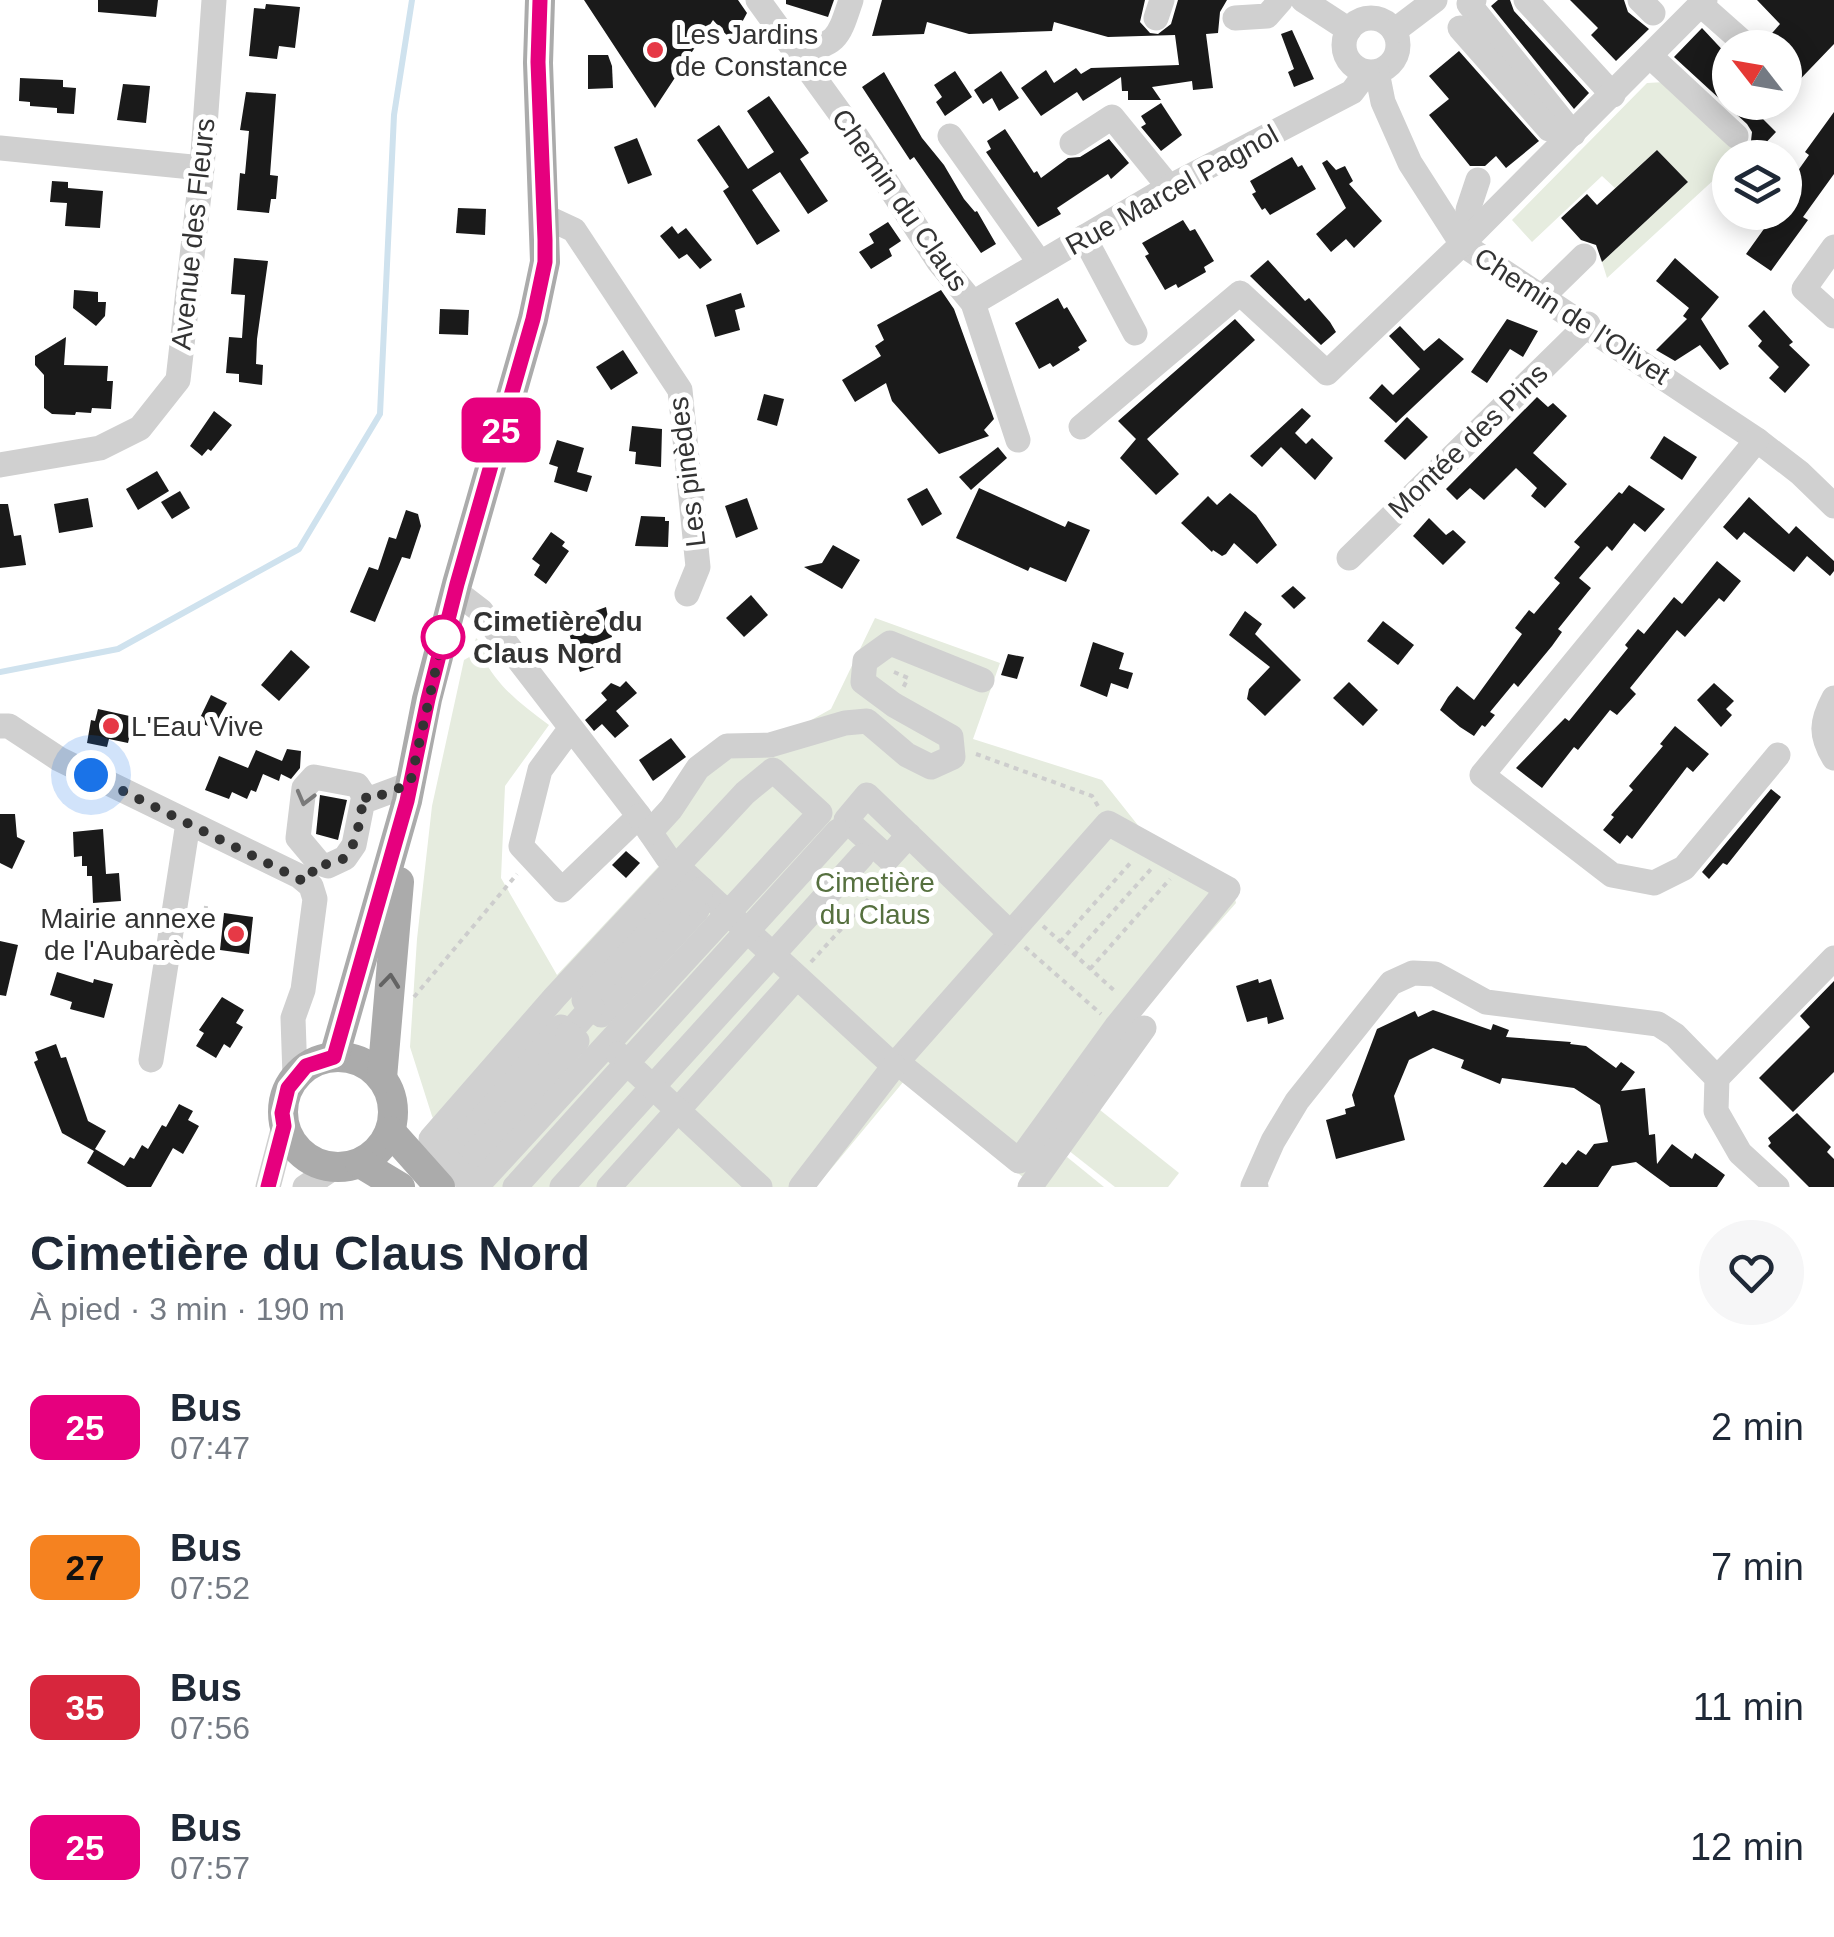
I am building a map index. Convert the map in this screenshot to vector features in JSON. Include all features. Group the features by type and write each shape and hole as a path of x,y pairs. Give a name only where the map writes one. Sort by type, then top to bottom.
{"main road":[{"path":"334,1057 409,792 455,591 533,319 545,262 538,62 540,0"},
{"path":"382,1078 409,792"},
{"path":"346,1165 383,1144 394,1113 382,1078 352,1058 334,1057 320,1060 296,1076 284,1100 284,1126 302,1155 346,1165 400,1187"},
{"path":"390,1130 458,1178"}],"street":[{"name":"Avenue des Fleurs","path":"0,465 100,448 140,428 178,380 202,168 214,0"},
{"path":"796,52 827,46 840,35 851,0"},
{"path":"1236,18 1267,16 1281,0"},
{"path":"1394,31 1435,0"},
{"path":"1474,0 1469,4 1568,139"},
{"path":"1526,0 1612,94"},
{"path":"1546,0 1597,58"},
{"path":"1081,427 1240,293 1327,373 1703,2 1732,30"},
{"name":"Chemin du Claus","path":"765,4 939,262 972,303"},
{"path":"1315,4 1349,30"},
{"path":"1372,18 1394,31 1398,39 1396,56 1385,69 1358,69 1346,56 1344,47 1355,23 1372,18"},
{"path":"1460,28 1568,139"},
{"path":"1651,56 1736,136"},
{"name":"Rue Marcel Pagnol","path":"972,303 1169,187 1352,92 1372,72"},
{"name":"Chemin de l'Olivet","path":"1372,72 1410,163 1468,238 1543,296 1756,440 1800,473 1834,506"},
{"path":"1072,144 1112,117 1169,187"},
{"path":"950,136 1040,263"},
{"path":"0,148 202,168"},
{"path":"1468,238 1468,210 1478,180"},
{"name":"Les pinèdes","path":"546,217 574,230 680,390 698,567 687,594"},
{"path":"1084,237 1135,333"},
{"path":"1834,248 1804,289 1834,316"},
{"path":"1543,296 1584,256"},
{"path":"972,303 1018,440"},
{"name":"Montée des Pins","path":"1349,558 1588,324"},
{"path":"1756,440 1482,775 1612,876 1654,883 1684,868 1778,755"},
{"path":"455,591 481,611 696,896 697,910 601,1016 581,1020"},
{"path":"571,728 540,770 521,846 562,890 644,824 671,809 698,768 727,746 770,745 844,723 867,721 907,755 932,767 953,757 951,737 894,705 864,682 866,661 890,643 982,680"},
{"path":"1834,698 1824,716 1822,738 1834,758"},
{"path":"0,726 10,726 59,759 188,823 312,872 344,858 354,844 364,795"},
{"path":"773,770 820,813 607,1044 458,1178 431,1139 555,997 745,793 773,770"},
{"path":"296,1076 293,1018 303,990 315,899 312,872 298,838 304,788 314,777 356,785 368,800 409,792"},
{"path":"151,1060 188,823"},
{"path":"696,896 728,912 895,1064 1019,1161 1116,1027 1228,889 1108,823 895,1064 801,1187"},
{"path":"515,1187 838,831"},
{"path":"909,835 1010,934"},
{"path":"562,1187 862,856"},
{"path":"1777,1187 1740,1152 1716,1112 1717,1078 1834,958"},
{"path":"1256,1187 1253,1186 1272,1141 1296,1101 1391,982 1414,973 1435,974 1486,1002 1658,1024 1675,1035 1717,1078"},
{"path":"609,1187 797,977"},
{"path":"555,997 760,1187"},
{"path":"458,1178 577,1042 581,1020"},
{"path":"1030,1187 1144,1028"},
{"path":"268,1187 284,1126"},
{"path":"304,1187 346,1165"}],"path":[{"path":"953,757 966,750 1092,796 1108,823"},
{"path":"1060,942 1165,854"},
{"path":"1074,955 1165,854"},
{"path":"1090,969 1165,854"},
{"path":"387,1009 406,1004 421,992 532,857"},
{"path":"797,977 891,874"},
{"path":"205,918 206,906"},
{"path":"1040,917 1044,928 1120,995"},
{"path":"1010,934 1116,1027"}],"green space":[{"path":"1665,82 1725,140 1712,140 1712,182 1607,278 1602,262 1688,182 1657,150 1615,188 1602,176 1532,242 1512,220 1647,83"},
{"name":"Cimetière du Claus","path":"875,618 1000,663 973,739 1102,780 1156,848 1230,878 1236,903 1148,1003 1024,1178 904,1081 816,1187 467,1187 432,1116 410,1047 432,806 464,660 471,656 476,638 487,649 483,658 496,678 549,725 505,786 501,878 557,975 672,852 662,839 719,737 786,734 831,709"},
{"path":"1100,1110 1179,1173 1168,1187 1115,1187 1068,1150"},
{"path":"1067,1157 1104,1187 1043,1187"}],"building":[{"path":"98,0 158,0 156,17 98,12"},
{"name":"Les Jardins de Constance","path":"584,0 738,0 747,13 732,41 713,20 655,108"},
{"path":"786,0 834,0 828,17 786,4"},
{"path":"882,0 1145,0 1140,22 1150,33 1158,34 1171,24 1178,0 1227,0 1220,12 1218,33 1206,34 1213,88 1193,90 1192,81 1152,87 1161,100 1128,100 1128,91 1122,91 1121,77 1083,101 1077,92 1041,116 1021,88 1046,70 1054,83 1076,68 1081,74 1091,68 1179,65 1175,35 1108,37 1054,22 1052,31 969,34 927,22 924,34 872,36"},
{"path":"1498,0 1510,0 1514,11 1589,93 1574,109 1491,6"},
{"path":"1570,0 1624,0 1628,12 1649,29 1616,61 1591,35 1598,28"},
{"path":"1757,0 1834,0 1834,44 1802,77 1802,30 1775,30 1780,24"},
{"path":"266,4 300,7 295,48 279,46 277,59 249,56 254,8 265,9"},
{"path":"1702,28 1712,39 1712,92 1674,57"},
{"path":"1292,30 1314,79 1294,87 1288,72 1294,69 1281,34"},
{"path":"1459,51 1539,141 1506,168 1496,156 1485,166 1470,166 1429,115 1449,99 1429,76"},
{"path":"588,55 608,55 613,88 588,89"},
{"path":"955,71 972,97 945,116 936,102 942,97 934,85"},
{"path":"1001,71 1019,98 999,111 992,98 983,104 974,90"},
{"path":"884,72 922,138 964,199 977,211 996,244 981,253 914,157 910,160 862,87"},
{"path":"20,78 63,80 63,87 76,88 74,114 19,101"},
{"path":"123,84 150,86 146,123 117,120"},
{"path":"246,92 276,94 270,175 278,176 276,199 271,199 269,213 237,210 249,131 240,130"},
{"path":"769,96 809,153 800,159 828,201 808,214 780,172 752,190 780,231 757,245 723,191 729,187 697,140 719,125 748,169 774,152 747,111"},
{"path":"1161,103 1182,135 1161,151 1141,127 1146,124 1141,116"},
{"path":"1834,112 1834,174 1803,217 1808,220 1802,228 1802,165 1809,155 1805,152"},
{"path":"1743,120 1764,120 1776,132 1768,140 1751,140"},
{"path":"1005,129 1041,178 1068,158 1080,157 1109,139 1129,163 1111,179 1108,174 1057,208 1061,214 1038,227 986,152 991,149 987,141"},
{"path":"637,138 652,175 628,184 614,147"},
{"path":"1657,150 1688,182 1602,262 1596,245 1581,240 1561,218 1587,194 1597,205"},
{"path":"1292,157 1298,167 1302,165 1316,189 1270,215 1252,194 1256,192 1250,181"},
{"path":"1327,160 1336,170 1345,166 1353,181 1349,184 1382,221 1354,248 1346,239 1331,252 1316,234 1346,208 1322,163"},
{"path":"52,181 68,182 68,188 103,191 100,228 65,226 67,203 50,202"},
{"path":"458,208 486,209 485,235 456,233"},
{"path":"1183,220 1190,231 1195,229 1214,261 1204,267 1206,272 1178,288 1176,284 1165,290 1145,256 1149,254 1142,243"},
{"path":"888,222 901,241 889,249 892,256 871,269 859,252 874,243 869,234"},
{"path":"672,226 678,234 686,228 712,260 700,269 687,254 679,259 660,236"},
{"path":"1763,230 1801,230 1771,271 1746,254"},
{"path":"234,258 268,261 257,339 256,364 263,365 262,385 239,382 239,374 226,373 229,337 242,338 245,295 231,294"},
{"path":"1675,258 1719,297 1701,319 1729,364 1720,370 1700,345 1675,361 1656,350 1687,319 1683,316 1689,308 1656,281"},
{"path":"1268,260 1330,322 1336,332 1321,345 1250,276"},
{"path":"74,290 98,292 98,302 106,302 105,316 96,326 73,308"},
{"path":"941,290 954,309 994,419 984,430 989,436 939,454 892,401 886,383 855,402 842,380 881,356 875,346 884,340 877,325"},
{"path":"741,293 745,307 735,310 740,330 715,337 706,305"},
{"path":"1058,298 1087,341 1053,367 1050,363 1039,369 1015,323"},
{"path":"440,309 469,310 468,335 439,334"},
{"path":"1764,310 1793,342 1789,345 1810,365 1785,393 1769,378 1779,367 1758,346 1762,341 1748,326"},
{"path":"1235,319 1255,340 1147,439 1179,474 1156,495 1120,458 1136,439 1118,421"},
{"path":"1507,319 1538,331 1523,357 1510,349 1487,383 1471,372"},
{"path":"1400,326 1424,351 1439,338 1464,359 1396,423 1369,398 1382,384 1393,395 1420,369 1389,336"},
{"path":"66,337 64,365 108,366 107,381 113,381 111,409 92,408 91,413 75,415 52,414 44,408 44,375 35,365 35,356"},
{"path":"623,350 638,373 611,390 596,367"},
{"path":"764,394 784,399 777,426 757,420"},
{"path":"1537,397 1548,407 1553,403 1567,416 1533,453 1567,484 1545,508 1531,496 1537,488 1516,468 1484,500 1470,488 1457,500 1446,489"},
{"path":"1302,408 1311,416 1295,433 1306,444 1312,438 1333,458 1315,480 1281,447 1262,467 1250,456"},
{"path":"214,411 232,425 202,456 190,446"},
{"path":"1407,417 1428,437 1405,460 1384,441"},
{"path":"632,426 662,429 661,467 635,464 636,452 629,451"},
{"path":"1664,436 1697,457 1682,480 1650,458"},
{"path":"557,440 584,448 577,472 592,476 587,492 554,482 558,467 549,464"},
{"path":"998,447 1007,458 971,490 959,477"},
{"path":"157,471 169,491 138,510 126,489"},
{"path":"1629,485 1665,509 1645,532 1634,523 1612,551 1607,546 1579,578 1591,588 1558,629 1562,632 1552,646 1518,687 1514,683 1490,712 1495,715 1485,727 1482,725 1474,736 1460,727 1440,710 1448,697 1457,686 1474,700 1522,634 1515,628 1529,610 1534,614 1560,583 1554,578 1580,547 1574,542"},
{"path":"927,488 942,514 922,526 907,499"},
{"path":"979,488 1065,527 1068,521 1090,530 1066,582 1030,567 1028,571 956,538"},
{"path":"180,491 190,508 172,519 161,502"},
{"path":"1230,493 1256,515 1277,545 1257,564 1234,543 1222,556 1212,552 1181,523 1208,496 1217,505"},
{"path":"1749,497 1789,534 1796,526 1834,561 1830,576 1807,556 1794,572 1744,532 1737,540 1723,527"},
{"path":"88,498 93,527 59,533 54,504"},
{"path":"747,498 758,529 736,538 725,506"},
{"path":"0,504 8,504 14,536 21,535 26,565 0,568"},
{"path":"406,510 418,514 421,526 410,559 402,557 375,622 350,612 369,567 378,570 389,537 396,539"},
{"path":"641,516 665,517 669,521 668,547 635,546"},
{"path":"1429,518 1446,535 1453,530 1466,542 1443,565 1413,536"},
{"path":"551,532 565,542 562,546 569,551 546,584 534,575 540,565 532,559"},
{"path":"833,545 860,560 842,589 804,567 822,563"},
{"path":"1717,561 1741,581 1724,602 1719,598 1685,637 1677,630 1630,688 1636,694 1617,715 1610,710 1542,788 1516,768 1565,718 1569,721 1628,648 1625,645 1638,629 1644,634 1674,597 1682,604"},
{"path":"1293,586 1306,598 1294,609 1281,596"},
{"path":"751,595 768,615 744,637 726,618"},
{"path":"606,607 612,637 594,644 601,665 580,672 566,622"},
{"path":"1245,611 1262,624 1255,634 1301,680 1265,716 1247,699 1249,689 1270,667 1229,635"},
{"path":"1383,621 1414,645 1398,665 1367,641"},
{"path":"1093,642 1124,653 1119,669 1133,673 1128,689 1111,683 1107,697 1080,686"},
{"path":"291,650 310,667 279,701 261,685"},
{"path":"1008,654 1024,657 1017,679 1001,675"},
{"path":"626,681 637,693 616,711 629,726 615,738 602,724 594,731 585,720 607,700 601,693 611,683 620,687"},
{"path":"1349,682 1378,710 1363,726 1333,698"},
{"path":"1714,683 1734,701 1726,709 1732,715 1721,727 1697,700"},
{"path":"211,695 227,703 213,728 198,722"},
{"name":"L'Eau Vive","path":"98,709 134,717 128,743 109,739 107,747 87,743 91,720 95,721"},
{"path":"1675,726 1709,754 1693,772 1687,767 1632,839 1627,835 1620,844 1603,830 1633,790 1629,786"},
{"path":"671,738 686,757 653,781 639,760"},
{"path":"287,749 301,751 300,768 291,779 281,774 279,781 263,774 256,792 251,790 247,799 232,792 229,799 205,790 219,756 248,768 256,750 282,761"},
{"path":"1771,789 1781,797 1727,865 1723,863 1709,879 1702,872"},
{"path":"320,795 347,800 338,840 316,834"},
{"path":"0,814 15,814 17,837 25,841 12,869 0,863"},
{"path":"103,829 106,874 119,873 121,901 93,903 92,876 87,876 87,866 82,866 82,856 74,857 73,832"},
{"path":"626,851 640,863 626,878 612,865"},
{"name":"Mairie annexe de l'Aubarède","path":"224,913 253,917 249,954 220,950"},
{"path":"0,941 18,945 6,996 0,995"},
{"path":"57,972 93,983 94,979 113,984 104,1018 70,1009 72,1002 50,995"},
{"path":"1258,979 1259,983 1271,979 1284,1019 1268,1024 1267,1017 1247,1022 1236,986"},
{"path":"1834,981 1834,1072 1793,1112 1759,1078 1810,1027 1800,1016"},
{"path":"222,997 244,1010 236,1023 243,1027 230,1048 224,1044 216,1058 196,1046 204,1033 199,1030"},
{"path":"1433,1010 1491,1030 1493,1024 1509,1030 1506,1037 1586,1046 1616,1068 1621,1062 1635,1072 1621,1091 1645,1088 1649,1135 1655,1134 1657,1164 1672,1144 1692,1159 1695,1153 1725,1175 1717,1187 1670,1187 1636,1162 1612,1166 1598,1187 1543,1187 1562,1162 1566,1165 1578,1150 1586,1155 1594,1144 1608,1142 1600,1105 1574,1088 1502,1078 1500,1084 1461,1068 1464,1060 1433,1048 1409,1060 1394,1096 1405,1140 1336,1159 1326,1120 1346,1114 1345,1109 1355,1106 1352,1095 1377,1029 1415,1011 1418,1017"},
{"path":"56,1044 61,1058 66,1057 88,1121 106,1131 95,1149 124,1166 130,1157 134,1159 142,1145 148,1149 179,1104 193,1111 188,1120 199,1126 183,1154 173,1148 151,1187 127,1187 87,1163 94,1151 62,1133 34,1062 38,1060 35,1052"},
{"path":"1797,1113 1831,1147 1827,1152 1834,1159 1834,1187 1809,1187 1768,1146 1768,1138"}],"waterway":[{"path":"0,672 118,649 299,549 380,414 394,115 412,0"}],"bus line":[{"name":"25","path":"268,1187 284,1126 282,1113 288,1088 306,1066 334,1057 351,1004 407,801 455,591 533,319 545,262 546,217 538,62 540,0"}],"place":[{"name":"Les Jardins de Constance","path":"655,50"},
{"name":"Cimetière du Claus Nord","path":"443,637"},
{"name":"L'Eau Vive","path":"111,726"},
{"name":"Mairie annexe de l'Aubarède","path":"236,934"}],"route":[{"path":"91,775 305,882 319,863 328,866 344,858 354,844 364,795 368,800 410,784 443,637"}]}
